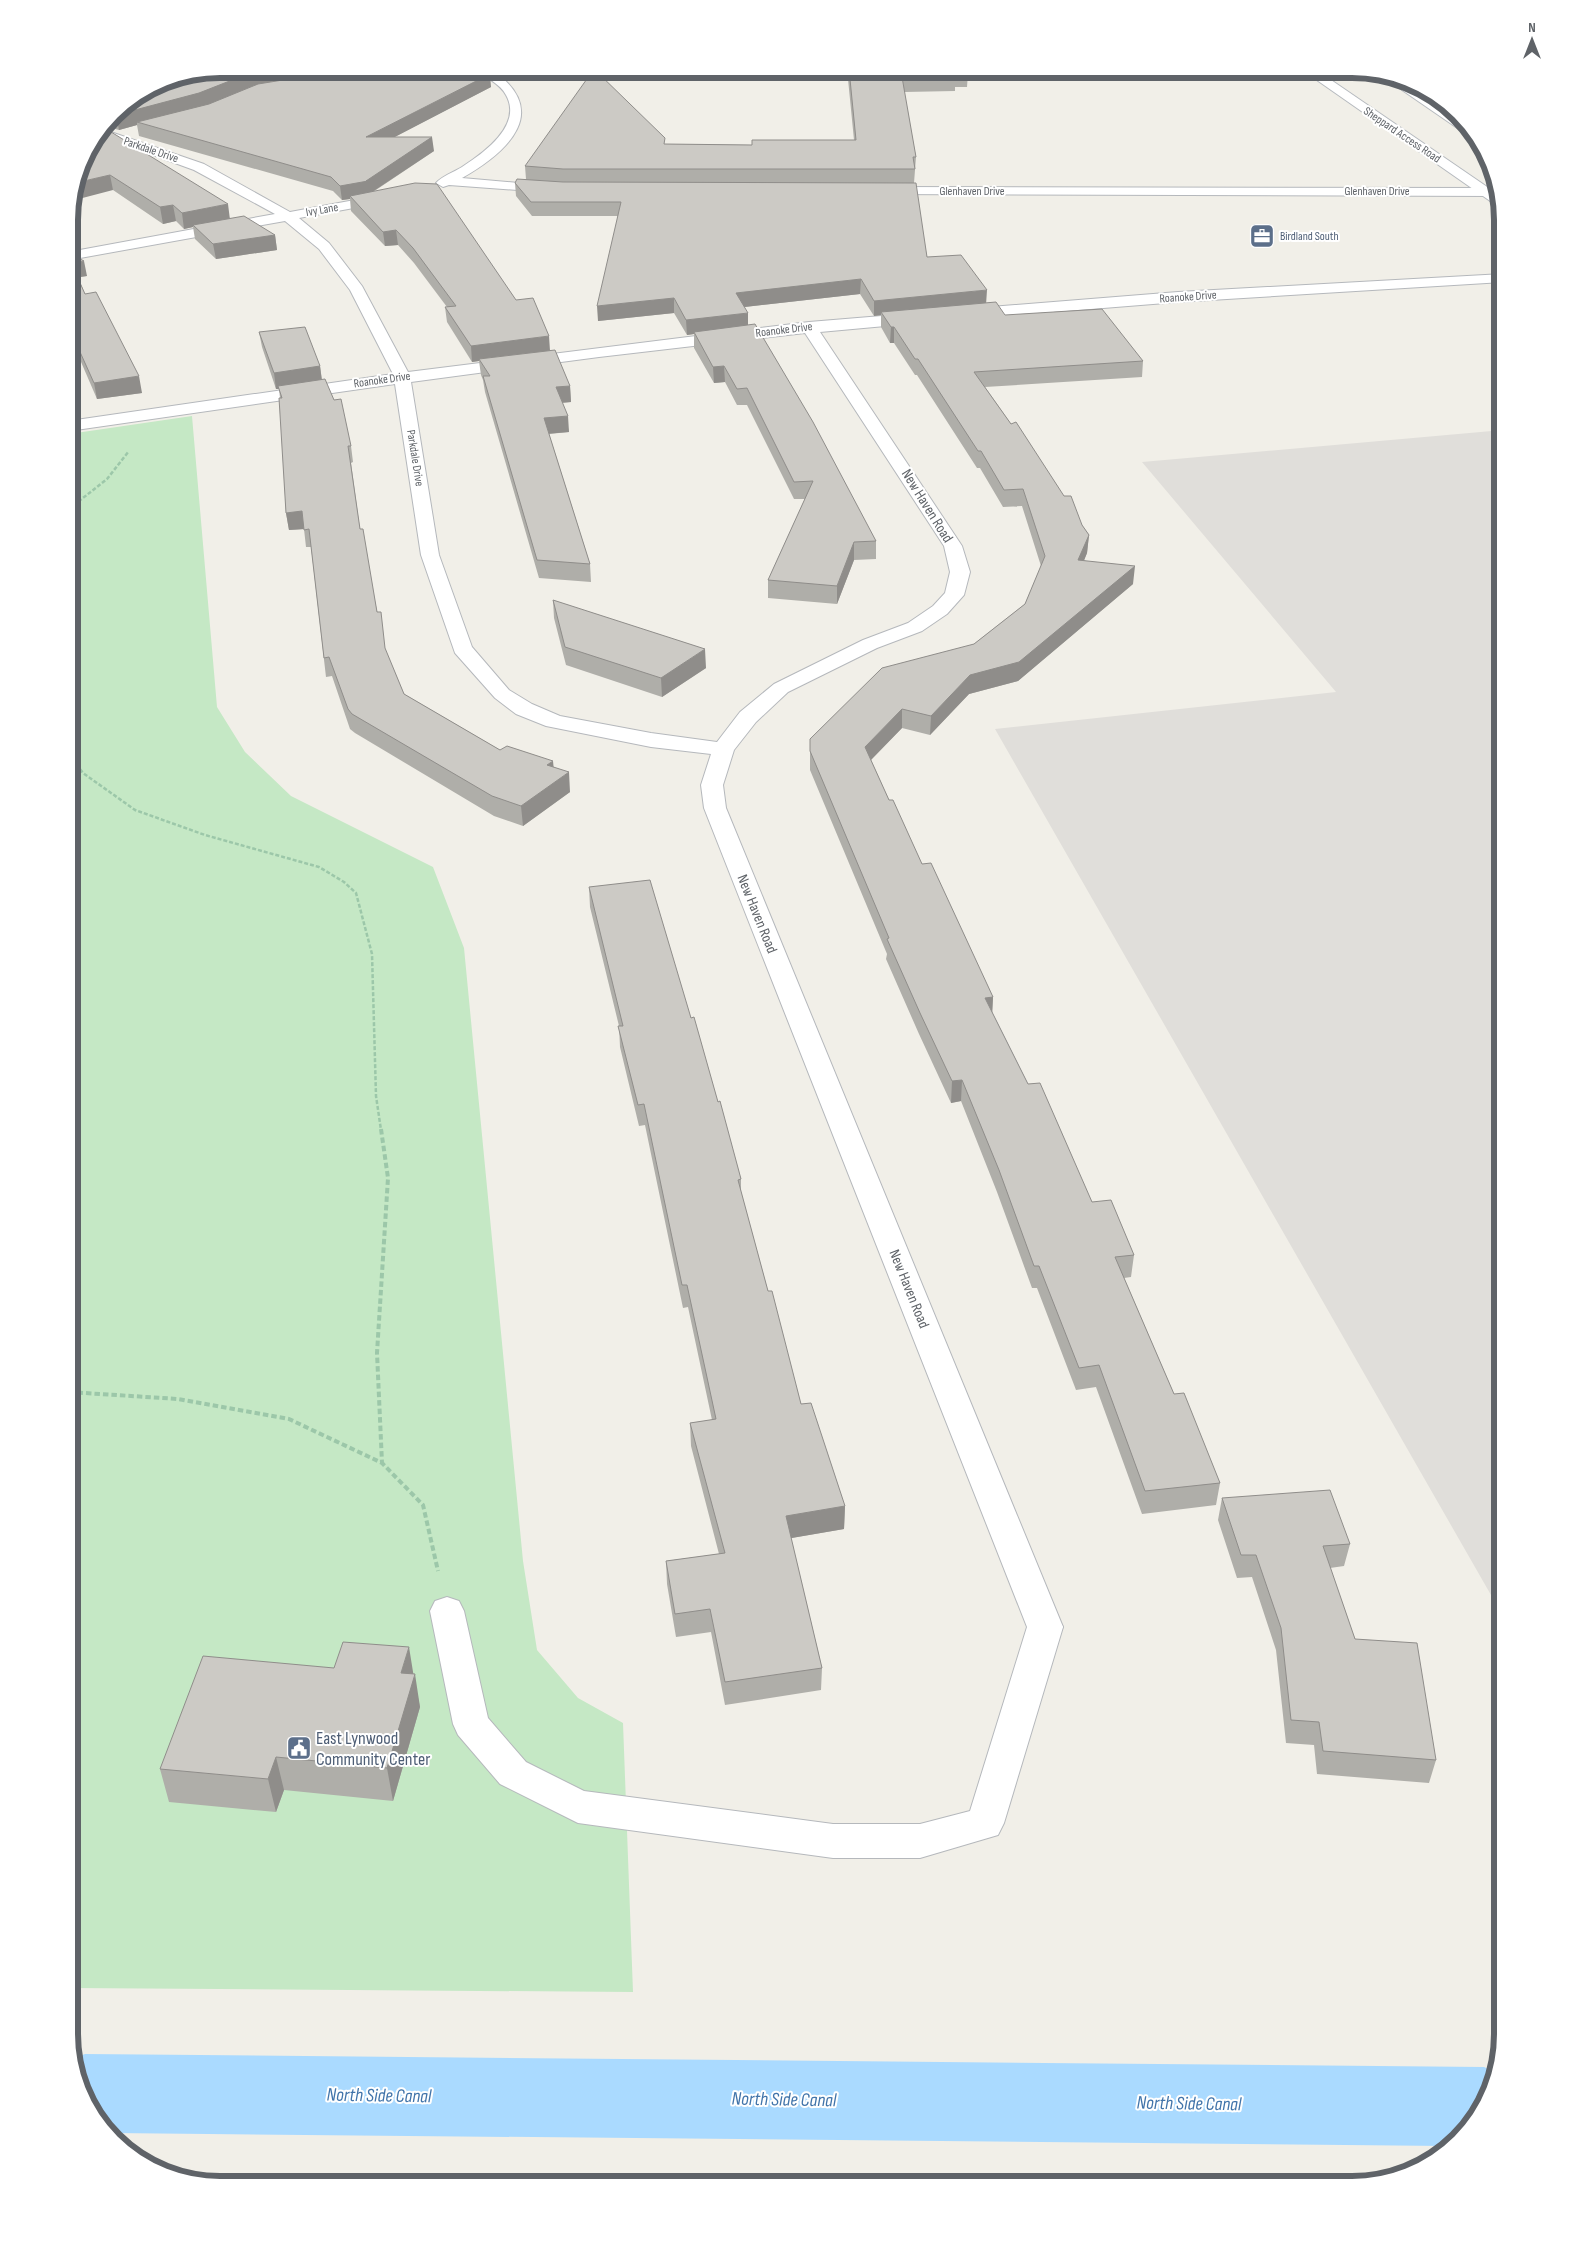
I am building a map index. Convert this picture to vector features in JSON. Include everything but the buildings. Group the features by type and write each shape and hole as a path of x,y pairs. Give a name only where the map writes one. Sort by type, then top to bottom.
{"street":[{"path":"433,188 485,158 503,140 515,124 516,105 511,94 501,81 492,78"},
{"name":"Sheppard Access Road","path":"1320,78 1490,192"},
{"path":"1406,88 1454,120"},
{"path":"107,134 132,132"},
{"name":"Parkdale Drive","path":"107,134 198,167 288,216 324,246 357,289 402,377 430,555 462,649 502,694 524,709 554,721 650,740 723,749"},
{"path":"448,180 564,190"},
{"name":"Glenhaven Drive","path":"870,191 1490,192"},
{"name":"Ivy Lane","path":"78,254 405,195"},
{"name":"Roanoke Drive","path":"78,425 402,377 809,327 1168,298 1494,279"},
{"name":"New Haven Road","path":"446,1611 471,1724 513,1773 578,1807 833,1840 920,1840 985,1823 1046,1627 715,808 712,785 723,749 748,717 781,688 870,644 915,626 940,610 954,595 960,572 952,546 936,517 809,327"}],"path":[{"path":"78,502 120,466 135,438 132,416"},
{"path":"78,767 83,773 135,810 205,835 319,867 344,882 356,893 372,954 376,1096 388,1178 377,1353 382,1463"},
{"path":"78,1393 178,1399 289,1419 382,1463 423,1505 446,1611"}],"shaded area":[{"path":"1494,431 1494,1600 995,729 1336,692 1142,462"}],"green space":[{"path":"192,416 217,707 245,752 291,796 433,867 464,948 523,1561 537,1650 578,1698 623,1723 633,1992 78,1988 78,433"}],"waterway":[{"name":"North Side Canal","path":"90,2093 1475,2107"}],"place":[{"name":"Birdland South","path":"1262,236"},
{"name":"East Lynwood Community Center","path":"299,1748"}]}
